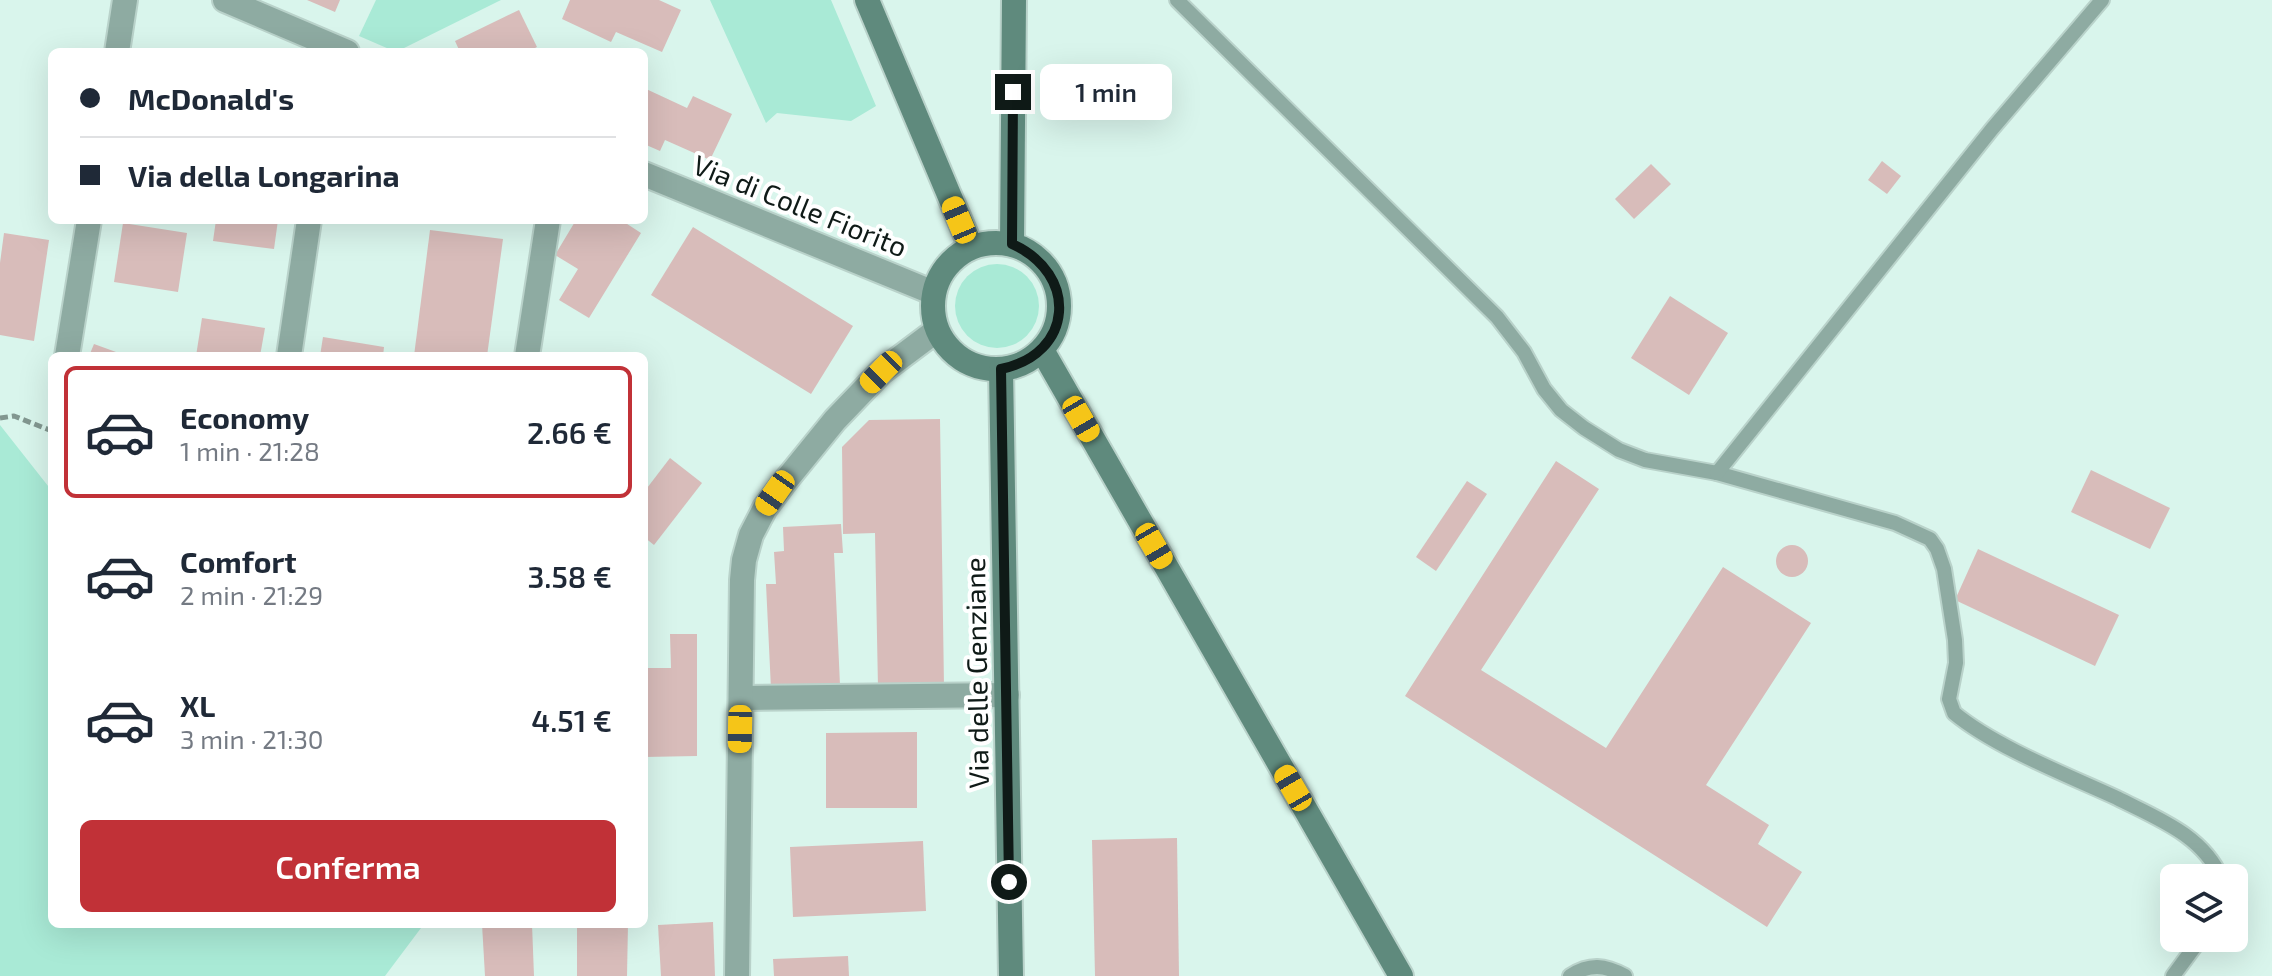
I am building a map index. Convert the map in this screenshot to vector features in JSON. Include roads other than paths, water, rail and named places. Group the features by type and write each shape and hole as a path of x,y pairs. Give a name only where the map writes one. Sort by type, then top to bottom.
{"street":[{"path":"118,48 125,0"},
{"path":"225,0 334,48"},
{"path":"867,0 971,247"},
{"path":"1012,244 1014,0"},
{"name":"Via di Colle Fiorito","path":"648,176 934,293"},
{"path":"68,352 88,224"},
{"path":"290,352 308,224"},
{"path":"528,352 547,224"},
{"path":"991,242 1012,244 1032,253 1048,269 1057,289 1059,310 1054,332 1042,350 1030,360 1001,369 981,368 963,360 948,347 937,330 933,311 934,293 941,274 954,258 971,247 991,242"},
{"path":"737,976 744,560 757,521 783,484 856,396 888,366 937,330"},
{"path":"1042,350 1401,976"},
{"name":"Via delle Genziane","path":"1001,369 1011,976"},
{"path":"741,698 1007,695"}],"lane":[{"path":"1177,0 1497,317 1524,352 1544,389 1561,410 1584,428 1630,455 1717,473 1895,523 1930,539 1941,559 1955,640 1956,663 1949,699 1954,713 2000,742 2176,829 2204,851 2214,864"},
{"path":"1717,473 1992,129 2102,0"},
{"path":"2173,976 2191,952"},
{"path":"1570,976 1586,967 1599,965 1625,976"}]}
